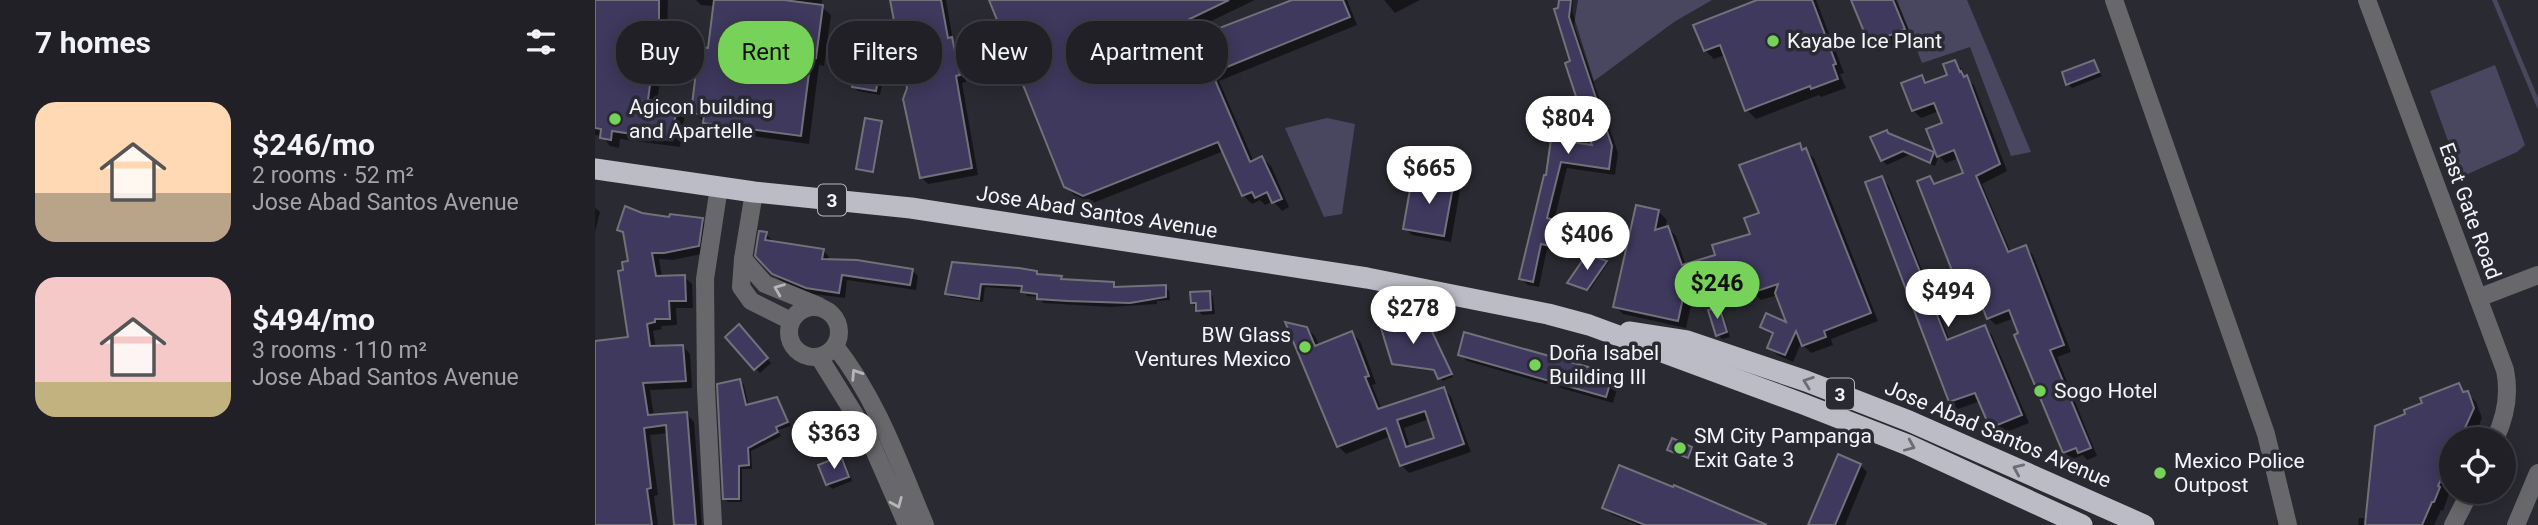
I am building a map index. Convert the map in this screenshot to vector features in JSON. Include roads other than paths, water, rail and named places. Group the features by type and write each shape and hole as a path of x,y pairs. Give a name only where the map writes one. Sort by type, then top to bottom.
{"highway":[{"name":"Jose Abad Santos Avenue","path":"595,169 754,192 911,208 1343,274 1509,306 1588,325 1687,341 1852,398 2144,525"},
{"name":"Jose Abad Santos Avenue","path":"1588,325 1844,419 1908,445 2076,522"},
{"path":"1844,419 1852,398"},
{"path":"2076,522 2080,497"}],"street":[{"path":"2114,0 2266,434 2288,525"},
{"name":"East Gate Road","path":"2367,0 2505,370 2509,389 2501,427"},
{"path":"713,525 706,389 705,279 719,187"},
{"path":"754,192 741,288 751,302 791,321"},
{"path":"743,259 765,284 823,308 835,317 839,324 835,346 819,357 811,357 797,350 789,337 791,321 808,307 823,308"},
{"path":"2478,298 2538,275"},
{"path":"835,346 857,373 878,413 925,525"},
{"path":"819,357 869,436 907,525"},
{"path":"2516,525 2538,473"},
{"path":"2453,525 2464,504"}],"place":[{"name":"Kayabe Ice Plant","path":"1773,41"},
{"name":"Agicon building and Apartelle","path":"615,119"},
{"name":"BW Glass Ventures Mexico","path":"1305,347"},
{"name":"Doña Isabel Building III","path":"1535,365"},
{"name":"Sogo Hotel","path":"2040,391"},
{"name":"SM City Pampanga Exit Gate 3","path":"1680,448"},
{"name":"Mexico Police Outpost","path":"2160,473"}]}
